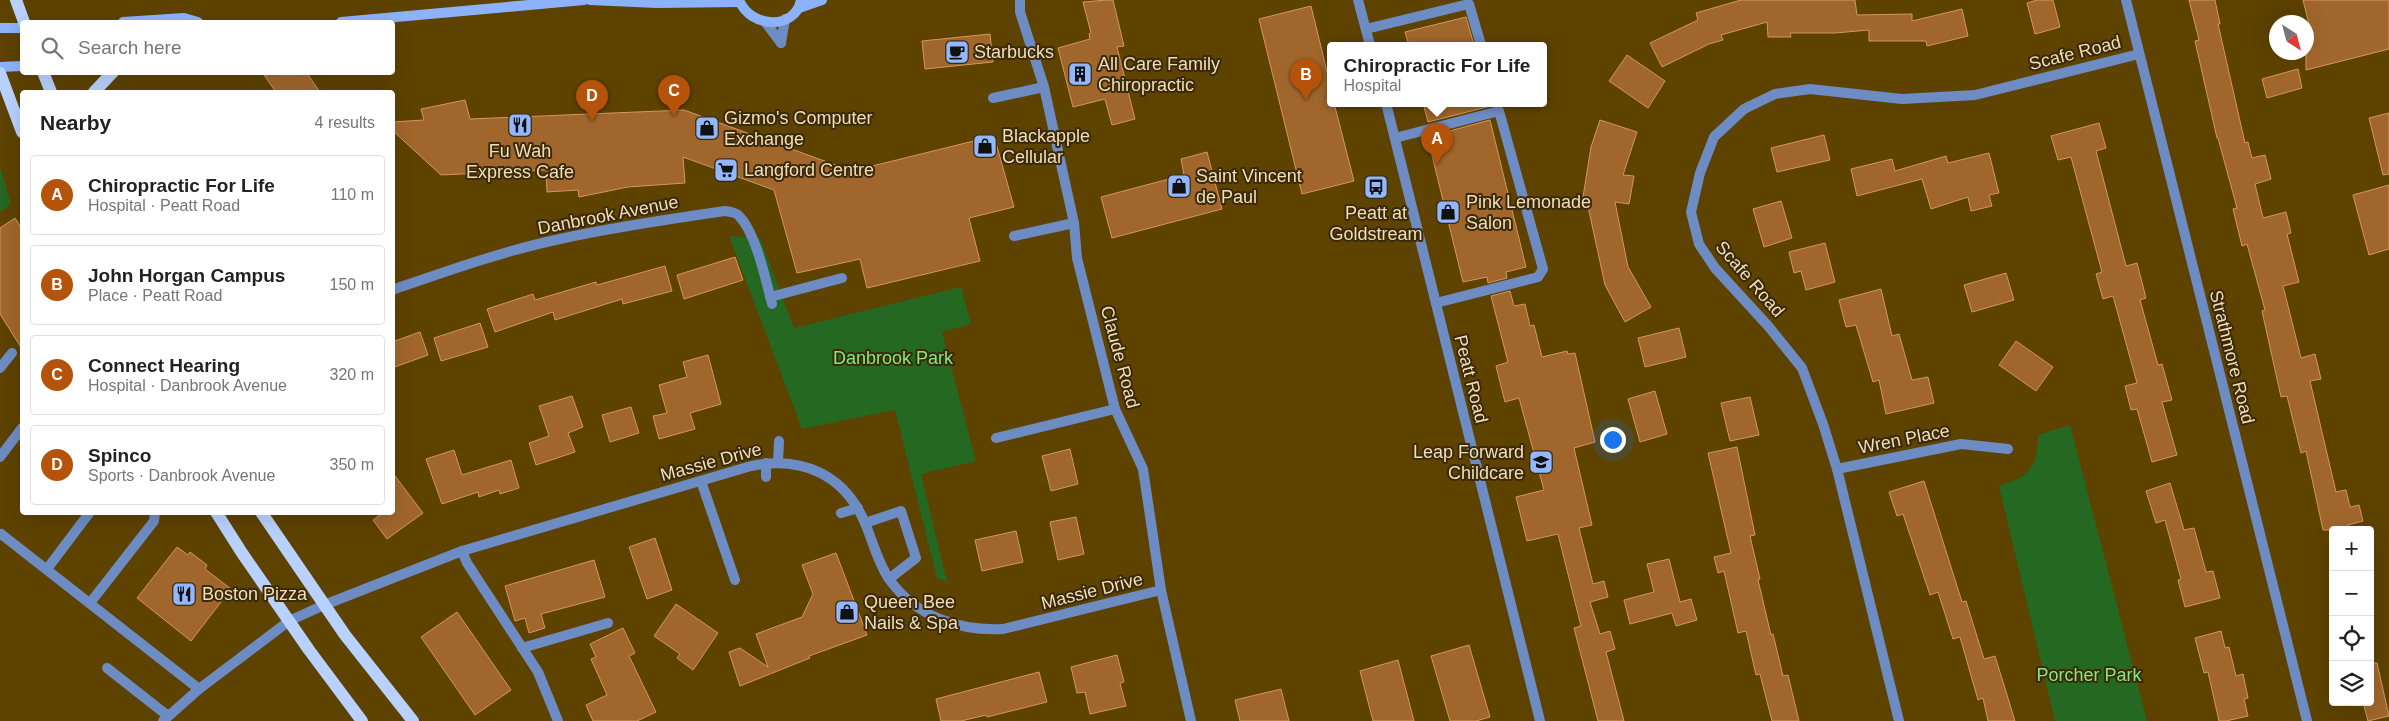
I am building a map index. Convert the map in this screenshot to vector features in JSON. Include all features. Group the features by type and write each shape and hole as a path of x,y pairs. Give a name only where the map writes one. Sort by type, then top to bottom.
{"main road":[{"path":"16,0 23,20"},
{"path":"376,20 580,0"},
{"path":"590,0 657,3 739,1 745,12 754,19 766,23 786,19 800,4 822,0"},
{"path":"154,20 184,18 191,20"},
{"path":"0,28 20,28"},
{"path":"0,67 20,66"},
{"path":"0,73 20,127"},
{"path":"44,75 50,90"},
{"path":"96,90 110,75"},
{"path":"218,515 289,621 362,721"},
{"path":"262,515 324,605 413,721"}],"street":[{"name":"Claude Road","path":"1020,0 1020,12 1044,87 1074,223 1078,258 1115,409 1143,469 1161,590 1191,721"},
{"path":"1358,0 1369,42"},
{"name":"Strathmore Road","path":"2126,0 2307,721"},
{"path":"1366,29 1469,4 1480,42"},
{"path":"766,23 781,43 786,19"},
{"name":"Scafe Road","path":"1899,721 1837,469 1823,424 1802,368 1770,327 1714,268 1699,244 1691,212 1700,173 1714,137 1744,109 1775,94 1810,89 1902,99 1975,95 2139,54"},
{"path":"994,98 1044,87"},
{"name":"Peatt Road","path":"1387,107 1540,721"},
{"path":"1395,138 1498,107 1543,269 1538,277 1436,303"},
{"name":"Danbrook Avenue","path":"395,289 495,256 559,239 621,226 725,211 738,214 746,225 761,262 771,300 842,278"},
{"path":"1014,236 1074,223"},
{"path":"0,368 12,353"},
{"path":"996,438 1115,409"},
{"path":"0,457 20,431"},
{"path":"778,441 778,462"},
{"name":"Wren Place","path":"1837,469 1961,444 2008,449"},
{"path":"766,463 766,477"},
{"name":"Massie Drive","path":"166,718 199,688 289,621 324,605 462,551 766,463 798,464 833,479 847,492 858,508 879,561 889,579 902,595 934,618 966,628 984,630 1003,629 1161,590"},
{"path":"701,481 735,580"},
{"path":"841,513 858,508"},
{"path":"865,523 901,511 916,558 889,579"},
{"path":"46,569 88,515"},
{"path":"90,603 154,521 155,515"},
{"path":"0,535 199,688"},
{"path":"462,551 467,564 538,672 558,721"},
{"path":"522,648 608,623"},
{"path":"107,668 166,718"}],"green space":[{"path":"0,167 11,204 0,212"},
{"name":"Danbrook Park","path":"729,236 760,238 794,328 961,287 971,324 942,332 976,461 921,474 947,582 937,578 895,410 802,429"},
{"name":"Porcher Park","path":"2070,425 2147,721 2055,721 1999,486 2018,478 2030,469 2036,455 2038,435"}],"building":[{"path":"1113,0 1124,46 1117,47 1135,119 1112,125 1105,99 1073,107 1058,48 1090,39 1089,34 1091,33 1083,2"},
{"path":"1741,0 1855,0 1857,15 1912,14 1912,21 1962,9 1968,36 1927,46 1926,41 1869,41 1869,30 1835,33 1790,33 1791,37 1768,37 1767,22 1721,35 1723,40 1709,44 1662,67 1650,43 1698,20 1696,13"},
{"path":"2037,0 2053,0 2060,27 2035,34 2027,3"},
{"path":"2189,0 2215,0 2220,24 2218,24 2245,143 2248,142 2252,158 2265,155 2271,179 2255,184 2263,218 2286,212 2291,233 2287,234 2299,282 2283,286 2301,358 2315,354 2321,379 2310,381 2336,492 2346,490 2350,507 2359,505 2363,521 2348,526 2329,526 2329,530 2323,530 2306,451 2301,453 2287,396 2281,397 2262,311 2265,310 2247,244 2242,246 2233,209 2237,208 2217,138 2195,41 2199,40"},
{"path":"2303,0 2389,0 2389,49 2306,70 2306,60 2314,60 2314,15 2307,15"},
{"path":"1311,6 1327,72 1327,107 1335,107 1354,181 1302,194 1259,19"},
{"path":"1466,17 1473,42 1408,42 1405,32"},
{"name":"Starbucks","path":"990,34 993,62 925,69 922,41"},
{"path":"1627,55 1665,81 1648,108 1609,81"},
{"path":"2298,69 2302,88 2267,98 2262,79"},
{"path":"264,75 308,75 319,90 275,90"},
{"path":"465,100 470,119 684,110 852,171 994,136 1014,207 969,218 980,261 867,288 860,259 797,273 774,190 683,157 685,183 628,187 579,197 578,190 547,192 546,170 441,175 395,133 395,122 424,120 421,109"},
{"path":"1424,107 1487,107 1428,122"},
{"path":"2389,113 2389,174 2383,175 2369,118"},
{"path":"1490,120 1526,267 1506,272 1507,278 1488,283 1487,277 1463,282 1428,139 1432,138 1431,136"},
{"path":"1600,120 1637,132 1623,175 1634,176 1629,204 1615,202 1628,267 1651,307 1625,322 1605,285 1586,197 1583,197 1591,147"},
{"path":"2099,123 2106,148 2096,151 2126,266 2137,263 2146,298 2140,300 2158,365 2162,364 2172,400 2162,402 2177,455 2152,462 2137,409 2131,410 2125,386 2137,383 2113,296 2103,299 2096,274 2102,272 2071,157 2058,160 2051,136"},
{"path":"1824,135 1830,160 1777,172 1771,148"},
{"name":"Saint Vincent de Paul","path":"1207,152 1222,209 1112,238 1101,197 1184,175 1181,159"},
{"path":"1989,153 1999,193 1989,195 1992,206 1971,211 1968,197 1931,209 1922,179 1857,196 1851,169 1892,159 1895,171 1946,156 1948,163"},
{"path":"2389,185 2389,249 2369,255 2353,195"},
{"path":"1781,201 1792,238 1764,247 1753,209"},
{"path":"15,218 20,226 20,346 0,314 0,228"},
{"path":"1825,243 1835,282 1806,290 1801,271 1794,273 1789,252"},
{"path":"735,257 743,280 684,299 677,275"},
{"path":"665,266 672,291 623,304 622,299 555,320 553,312 495,332 487,309 533,294 535,300 596,282 597,285"},
{"path":"2006,273 2014,300 1972,312 1964,285"},
{"path":"1881,289 1892,336 1899,334 1912,380 1928,377 1934,403 1886,414 1879,380 1873,382 1856,325 1846,327 1839,300"},
{"path":"1510,291 1514,306 1525,304 1530,326 1534,325 1542,357 1567,351 1568,354 1575,353 1595,442 1574,448 1592,525 1579,528 1593,584 1604,581 1608,597 1590,602 1600,634 1610,631 1615,649 1606,652 1624,721 1598,721 1574,628 1581,626 1558,534 1527,541 1516,497 1544,490 1519,398 1505,402 1496,366 1508,362 1491,296"},
{"path":"480,323 488,347 441,361 434,338"},
{"path":"1679,328 1686,357 1645,367 1638,338"},
{"path":"420,332 428,355 395,367 395,341"},
{"path":"2016,341 2053,367 2036,391 1999,365"},
{"path":"708,355 721,404 690,413 695,429 659,439 653,416 667,413 659,385 687,377 683,362"},
{"path":"1655,391 1667,434 1640,442 1628,399"},
{"path":"572,396 583,427 568,433 575,452 536,465 529,443 549,436 539,406"},
{"path":"1750,397 1759,435 1730,441 1721,403"},
{"path":"631,407 639,433 610,442 602,415"},
{"path":"1737,447 1755,535 1750,536 1760,579 1758,580 1771,635 1773,634 1783,676 1788,675 1799,721 1772,721 1760,674 1756,675 1746,631 1738,633 1724,571 1718,573 1714,557 1731,553 1708,453"},
{"path":"1070,449 1078,484 1051,491 1042,456"},
{"path":"454,450 462,475 511,460 519,488 500,494 499,490 479,497 478,492 442,504 426,459"},
{"path":"395,476 423,513 387,539 373,520 380,515 395,515"},
{"path":"1924,481 1962,602 1966,601 1984,659 1995,656 2015,721 1988,721 1983,698 1978,700 1960,637 1953,639 1938,592 1930,595 1903,514 1897,516 1889,492"},
{"path":"2170,483 2184,530 2194,528 2206,572 2213,571 2220,598 2185,607 2178,580 2181,579 2165,520 2156,523 2146,491"},
{"path":"1076,517 1084,554 1058,560 1050,522"},
{"path":"1016,531 1023,562 982,571 975,540"},
{"path":"655,538 672,590 647,599 629,547"},
{"name":"Boston Pizza","path":"177,547 188,555 190,552 207,565 205,569 231,589 191,641 137,598"},
{"path":"836,553 867,635 809,656 810,658 740,686 729,652 740,648 768,667 756,634 802,617 813,594 802,565"},
{"path":"1669,559 1680,602 1691,599 1697,620 1676,626 1672,613 1630,624 1624,600 1654,592 1647,564"},
{"path":"594,560 605,597 541,614 545,628 529,633 525,618 515,621 505,586"},
{"path":"676,604 718,633 693,670 677,658 680,654 654,636"},
{"path":"457,612 511,690 475,715 421,637"},
{"path":"623,628 635,653 629,656 656,712 637,721 593,721 586,705 607,695 591,659 596,657 590,644"},
{"path":"2221,631 2225,648 2229,647 2236,676 2243,674 2248,698 2244,699 2248,716 2226,721 2219,721 2208,672 2204,673 2195,638"},
{"path":"1469,645 1490,717 1476,721 1450,721 1431,656"},
{"path":"1117,655 1124,682 1120,683 1126,706 1090,714 1085,692 1077,693 1071,667"},
{"path":"1398,660 1414,721 1373,721 1360,671"},
{"path":"2374,663 2377,663 2389,716 2368,721 2364,706 2374,706"},
{"path":"1039,672 1047,702 987,717 986,715 961,721 941,721 936,699"},
{"path":"1281,689 1289,721 1240,721 1235,700"}],"place":[{"name":"Starbucks","path":"957,52"},
{"name":"All Care Family Chiropractic","path":"1080,74"},
{"name":"John Horgan Campus","path":"1306,100"},
{"name":"Connect Hearing","path":"674,116"},
{"name":"Spinco","path":"592,121"},
{"name":"Fu Wah Express Cafe","path":"520,125"},
{"name":"Gizmo's Computer Exchange","path":"707,128"},
{"name":"Blackapple Cellular","path":"985,146"},
{"name":"Chiropractic For Life","path":"1437,164"},
{"name":"Langford Centre","path":"726,170"},
{"name":"Saint Vincent de Paul","path":"1179,186"},
{"name":"Peatt at Goldstream","path":"1376,187"},
{"name":"Pink Lemonade Salon","path":"1448,212"},
{"name":"Leap Forward Childcare","path":"1541,462"},
{"name":"Boston Pizza","path":"184,594"},
{"name":"Queen Bee Nails & Spa","path":"847,612"}]}
